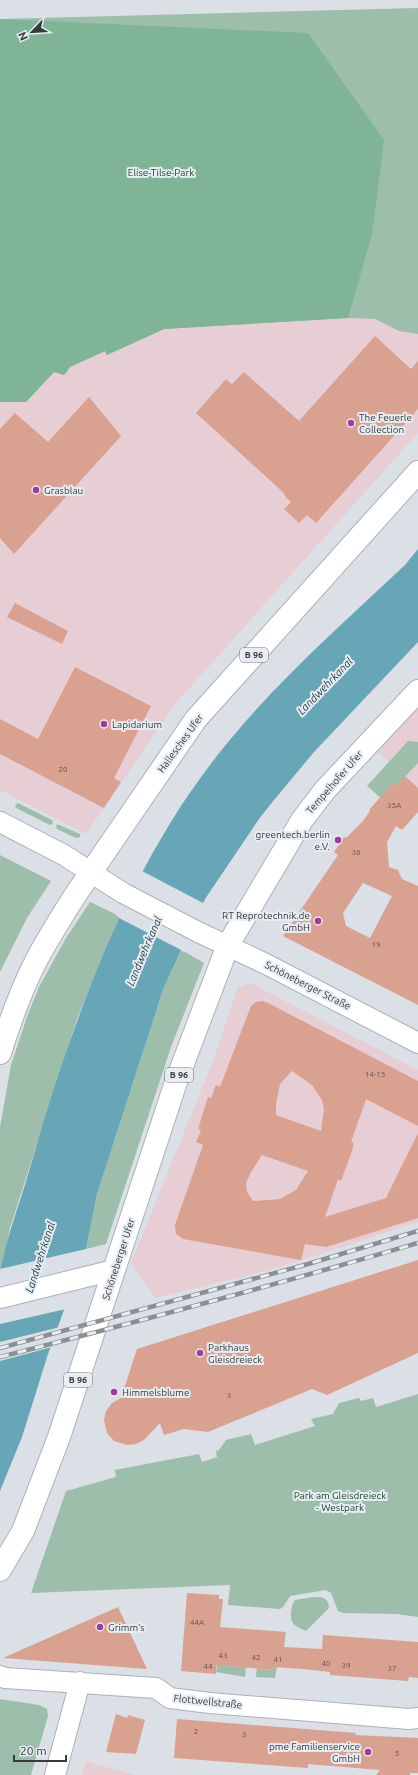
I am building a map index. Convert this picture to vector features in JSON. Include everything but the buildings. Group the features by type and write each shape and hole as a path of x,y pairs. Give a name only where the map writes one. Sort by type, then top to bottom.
{"main road":[{"name":"Hallesches Ufer","path":"0,1053 18,1000 37,960 76,894 196,719 418,472"},
{"name":"Tempelhofer Ufer","path":"228,945 302,820 325,790 418,691"},
{"name":"Schöneberger Ufer","path":"0,1570 23,1531 41,1484 79,1379 176,1082 228,945"}],"street":[{"path":"0,822 64,855 90,873"},
{"name":"Schöneberger Straße","path":"90,873 123,893 228,945 418,1043"},
{"path":"0,1298 114,1270"},
{"name":"Flottwellstraße","path":"0,1676 5,1678 156,1688 170,1698 210,1703 408,1719 418,1718"},
{"path":"55,1775 80,1682"}],"shaded area":[{"path":"348,318 375,319 399,331 418,334 418,433 175,704 86,834 0,790 0,402 26,402 54,372 64,375 70,367 105,351 108,355 164,329"},
{"path":"418,708 418,788 377,751"},
{"path":"250,983 418,1070 418,1222 281,1267 155,1298 131,1263 213,1061 238,987"},
{"path":"86,1761 128,1773 136,1775 82,1775"}],"green space":[{"name":"Elise-Tilse-Park","path":"418,8 418,334 399,331 375,319 348,318 164,329 107,355 105,351 70,367 64,375 54,372 26,402 0,402 0,19"},
{"name":"Elise-Tilse-Park","path":"0,19 308,33 384,140 372,234 348,318 164,329 107,355 105,351 70,367 64,375 54,372 26,402 0,402"},
{"path":"408,741 418,742 418,763 396,786 393,783 383,800 367,786"},
{"path":"18,803 52,820 53,824 50,825 16,808 15,806"},
{"path":"57,824 80,834 80,837 76,838 57,829"},
{"path":"0,855 51,881 27,918 0,972"},
{"path":"90,902 113,913 121,919 100,963 77,1019 10,1228 2,1269 0,1269 0,1127 11,1065 28,1014 39,987 66,938"},
{"path":"181,951 204,963 171,1047 106,1244 86,1249 97,1194 164,987"},
{"name":"Park am Gleisdreieck - Westpark","path":"418,1394 418,1617 397,1614 343,1613 338,1611 331,1593 326,1590 290,1596 280,1609 228,1605 230,1585 31,1593 66,1491 116,1477 115,1470 199,1454 202,1462 217,1457 216,1451 219,1450 226,1440 251,1434 255,1445 315,1426 311,1419 333,1414 339,1403 359,1398 361,1401 373,1398 376,1407"},
{"path":"313,1597 324,1598 329,1608 306,1631 296,1626 292,1622 292,1607 295,1600"},
{"path":"217,1663 226,1663 226,1666 238,1667 239,1664 246,1665 245,1677 216,1672"},
{"path":"257,1666 260,1669 273,1670 273,1667 277,1667 275,1678 256,1677"},
{"path":"0,1699 39,1705 47,1709 48,1716 31,1775 0,1775"}],"water":[{"name":"Landwehrkanal","path":"418,549 418,642 314,752 259,819 205,899 164,987 97,1194 86,1249 47,1357 22,1437 0,1491 0,1274 2,1263 10,1230 60,1071 94,977 114,931 135,886 159,842 213,761 257,708 281,683 405,565"}],"pier":[{"path":"142,871 205,904 183,951 119,918"},
{"path":"86,1249 86,1254 66,1309 0,1324 0,1269"},
{"path":"60,1327 52,1347 0,1361 0,1342"}],"railway":[{"path":"0,1348 308,1264 418,1231"},
{"path":"0,1357 209,1302 418,1243"}],"place":[{"name":"The Feuerle Collection","path":"351,423"},
{"name":"Grasblau","path":"36,490"},
{"name":"Lapidarium","path":"104,724"},
{"name":"greentech.berlin e.V.","path":"338,840"},
{"name":"RT Reprotechnik.de GmbH","path":"318,921"},
{"name":"Parkhaus Gleisdreieck","path":"200,1353"},
{"name":"Himmelsblume","path":"114,1392"},
{"name":"Grimm's","path":"100,1627"},
{"name":"pme Familienservice GmbH","path":"368,1752"}]}
